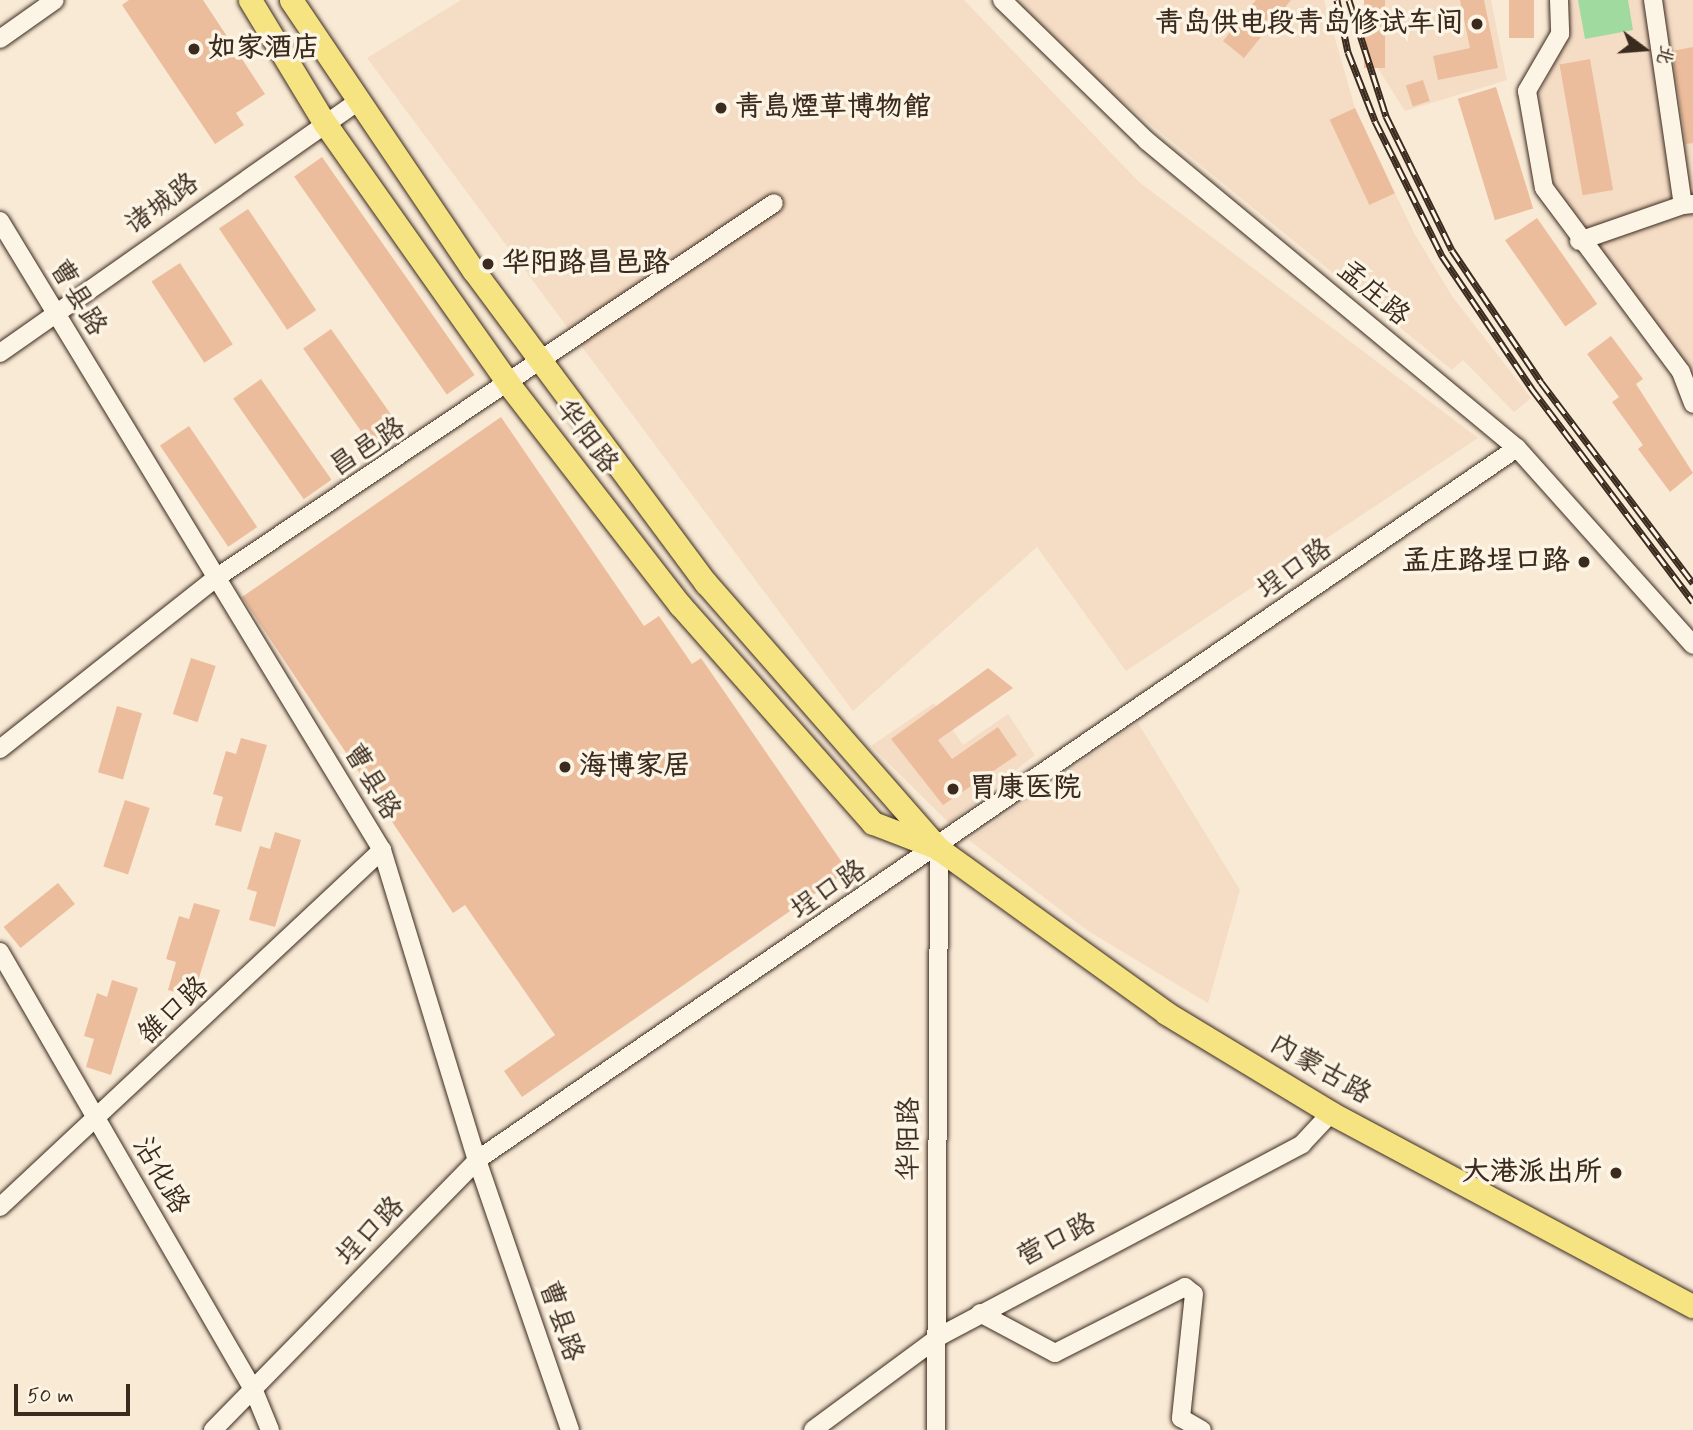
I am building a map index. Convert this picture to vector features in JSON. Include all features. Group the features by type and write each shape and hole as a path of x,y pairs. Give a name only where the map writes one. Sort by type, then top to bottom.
{"main road":[{"name":"华阳路","path":"250,0 324,122 510,386 680,605 873,823 939,849"},
{"name":"华阳路","path":"291,0 356,103 542,363 706,583 939,849"},
{"name":"内蒙古路","path":"939,849 1166,1013 1331,1113 1693,1306"}],"street":[{"path":"0,39 55,0"},
{"name":"孟庄路","path":"1002,0 1147,141 1517,448 1693,645"},
{"path":"1559,0 1560,34 1527,91 1544,188 1579,241 1681,372 1693,404"},
{"path":"1579,241 1688,204 1653,0"},
{"name":"诸城路","path":"0,353 324,122 356,103"},
{"name":"昌邑路","path":"0,749 216,578 510,386 774,203"},
{"name":"曹县路","path":"0,220 55,315 382,850 477,1160 570,1430"},
{"name":"埕口路","path":"214,1430 477,1160 939,849 1517,448"},
{"name":"华阳路","path":"936,1430 940,1336 939,849"},
{"name":"雒口路","path":"0,1207 97,1120 382,850"},
{"name":"沾化路","path":"0,952 254,1391 270,1430"},
{"name":"营口路","path":"813,1430 940,1336 1302,1144 1331,1113"},
{"path":"980,1313 1055,1353 1185,1287 1195,1294 1181,1419 1202,1430"}],"shaded area":[{"path":"461,0 964,0 1139,182 1478,438 1126,671 1037,547 853,711 367,58"},
{"path":"1015,0 1324,0 1355,108 1414,233 1452,296 1531,398 1514,412 1463,360 1452,370 1105,87"},
{"path":"1364,0 1491,0 1507,80 1405,111 1377,67"},
{"path":"1568,0 1693,0 1693,376 1556,195 1535,104 1570,29"},
{"name":"胃康医院","path":"934,703 963,745 1008,714 1035,755 949,823 871,746"},
{"path":"1138,723 1240,890 1208,1003 1088,931 969,840"}],"green space":[{"path":"1578,0 1628,0 1633,30 1585,39"}],"building":[{"name":"如家酒店","path":"129,0 203,0 265,94 236,113 244,125 215,144 122,5"},
{"path":"1256,0 1291,0 1244,58 1223,41"},
{"path":"1364,0 1385,0 1385,68 1364,68"},
{"name":"青岛供电段青岛修试车间","path":"1460,0 1484,0 1498,68 1438,80 1433,56 1470,48"},
{"path":"1509,0 1534,0 1534,38 1509,38"},
{"path":"1693,47 1693,143 1686,144 1672,51"},
{"path":"1590,59 1613,190 1583,195 1559,64"},
{"path":"1423,80 1430,101 1413,106 1406,86"},
{"path":"1496,87 1533,208 1495,220 1458,99"},
{"path":"1355,108 1395,193 1369,205 1330,120"},
{"path":"322,157 475,375 447,394 294,177"},
{"path":"248,209 316,310 287,330 219,229"},
{"path":"1537,218 1597,304 1565,326 1505,240"},
{"path":"180,263 233,344 204,363 151,282"},
{"path":"331,329 400,428 373,448 303,349"},
{"path":"1611,336 1643,379 1636,384 1693,473 1670,492 1638,449 1643,445 1612,402 1619,397 1587,354"},
{"path":"261,379 332,480 304,499 233,399"},
{"name":"海博家居","path":"501,417 644,626 659,616 692,664 701,658 848,871 522,1097 504,1071 555,1035 465,905 453,913 242,597"},
{"path":"189,426 257,527 228,547 160,446"},
{"path":"191,658 216,666 197,722 173,714"},
{"path":"988,668 1013,688 938,740 952,759 998,727 1017,755 943,805 891,739"},
{"path":"117,706 142,713 123,779 98,772"},
{"path":"241,738 267,745 241,832 215,825 223,797 213,794 226,751 236,754"},
{"path":"125,800 150,808 128,875 103,867"},
{"path":"275,832 301,840 275,927 249,920 257,892 247,889 260,846 270,849"},
{"path":"58,883 75,904 21,948 4,927"},
{"path":"194,903 220,910 193,997 168,990 176,962 166,959 179,916 189,919"},
{"path":"112,980 138,988 111,1075 86,1067 94,1039 84,1036 97,993 107,997"}],"railway":[{"path":"1337,0 1348,52 1375,121 1442,256 1532,389 1693,602"},
{"path":"1349,0 1386,116 1452,250 1541,382 1693,583"}],"place":[{"name":"青岛供电段青岛修试车间","path":"1477,24"},
{"name":"如家酒店","path":"194,49"},
{"name":"青島煙草博物館","path":"721,108"},
{"name":"华阳路昌邑路","path":"488,264"},
{"name":"孟庄路埕口路","path":"1584,562"},
{"name":"海博家居","path":"565,767"},
{"name":"胃康医院","path":"953,789"},
{"name":"大港派出所","path":"1616,1173"}]}
